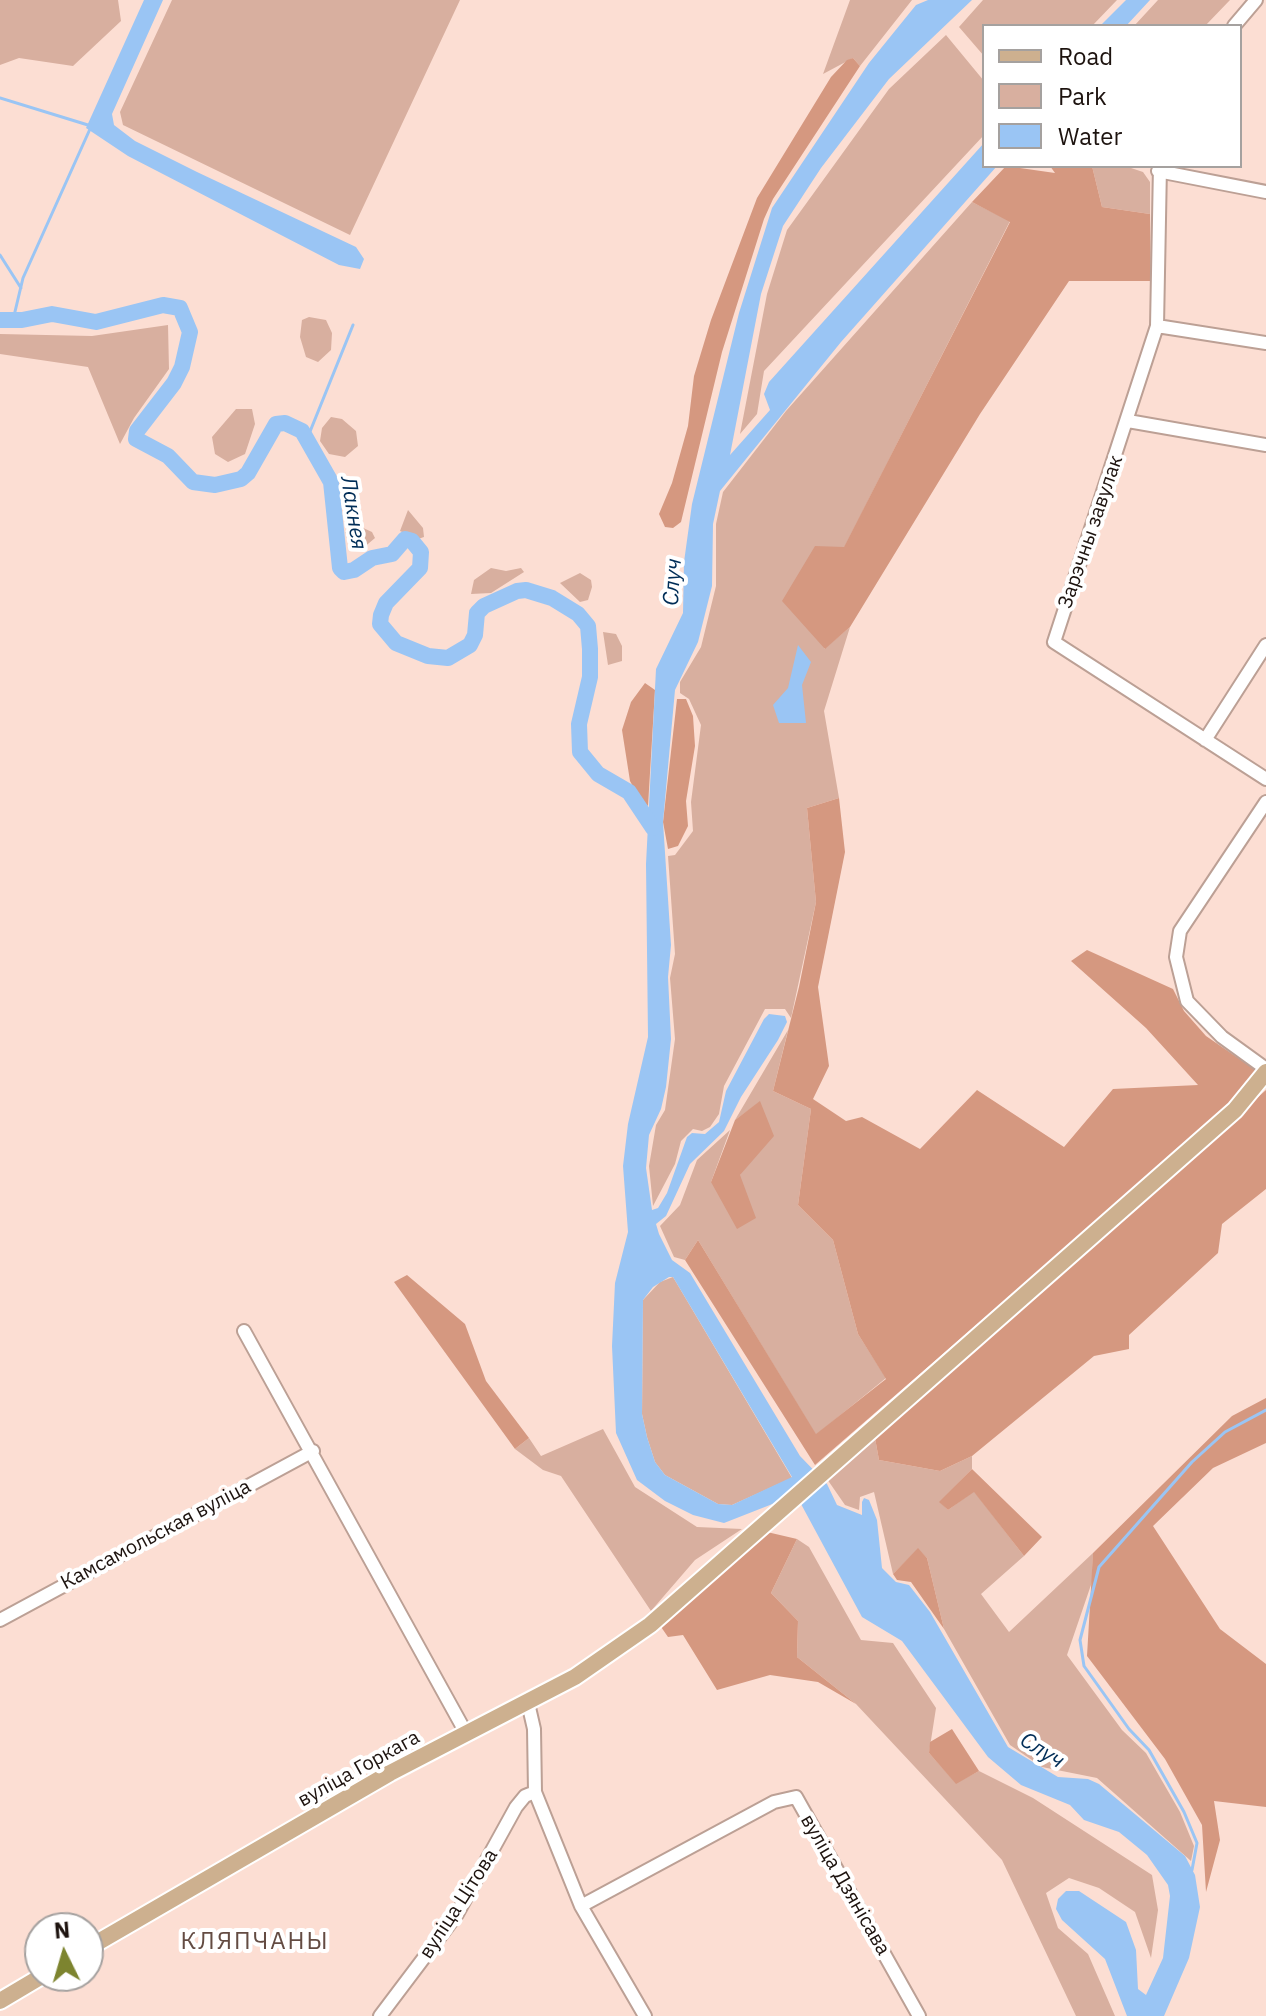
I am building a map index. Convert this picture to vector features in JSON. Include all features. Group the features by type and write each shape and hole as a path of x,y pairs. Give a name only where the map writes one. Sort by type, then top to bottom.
{"main road":[{"name":"вуліца Горкага","path":"104,1939 466,1733 575,1677 650,1625 1235,1110 1266,1071"},
{"path":"0,2001 24,1987"}],"street":[{"path":"1236,24 1256,0"},
{"path":"1159,168 1266,192"},
{"name":"Зарэчны завулак","path":"1159,168 1157,326 1054,642 1205,740"},
{"path":"1157,326 1266,343"},
{"path":"1128,421 1266,445"},
{"path":"1266,645 1205,740 1266,779"},
{"path":"1266,802 1180,931 1176,957 1187,1001 1222,1037 1266,1071"},
{"path":"244,1331 466,1733"},
{"name":"Камсамольская вуліца","path":"0,1620 313,1451"},
{"path":"528,1703 534,1729 535,1792 581,1906 645,2016"},
{"name":"вуліца Цітова","path":"380,2016 457,1914 516,1807 525,1796 535,1792"},
{"name":"вуліца Дзянісава","path":"581,1906 774,1802 796,1797 919,2016"}],"green space":[{"path":"0,0 118,0 121,21 73,66 19,58 0,65"},
{"path":"172,0 460,0 350,235 123,125 120,112"},
{"path":"850,0 912,0 860,66 853,58 823,74"},
{"path":"983,0 1117,0 1094,24 982,24 982,54 959,27"},
{"path":"1158,0 1230,0 1207,24 1136,24"},
{"path":"946,35 982,79 982,137 764,371 757,414 740,434 767,294 787,230 889,89"},
{"path":"1092,168 1131,168 1143,172 1150,182 1150,214 1102,207"},
{"path":"972,202 1010,221 844,548 824,649 850,627 824,711 839,798 807,808 816,902 791,1018 785,1009 765,1009 724,1086 719,1114 710,1127 702,1131 693,1129 681,1141 675,1164 653,1206 649,1166 656,1125 665,1110 675,1039 670,978 675,954 668,856 675,855 693,831 691,802 701,725 689,699 680,693 680,682 701,647 716,586 716,524 723,492 786,411"},
{"path":"309,317 326,320 332,333 331,350 318,362 306,357 300,337 302,320"},
{"path":"168,325 169,369 134,418 120,444 88,367 0,354 0,334 92,336"},
{"path":"236,409 252,409 255,424 245,454 228,462 215,454 212,437"},
{"path":"331,417 342,419 356,431 358,446 345,457 329,454 320,441 322,428"},
{"path":"408,510 423,528 424,537 418,539 400,531"},
{"path":"361,527 372,532 375,538 362,549 350,548 345,532"},
{"path":"491,568 506,571 521,568 524,572 491,593 471,594 474,580"},
{"path":"580,573 591,580 592,587 588,600 580,602 560,583"},
{"path":"603,632 616,634 622,646 622,661 608,665"},
{"path":"788,1030 773,1091 811,1109 798,1205 833,1240 858,1334 886,1378 816,1435 698,1240 685,1260 674,1257 660,1226 680,1205 697,1160 730,1130 711,1182 740,1175 760,1102 735,1120"},
{"path":"673,1277 792,1478 732,1505 718,1504 665,1475 655,1462 647,1437 642,1414 643,1300 660,1282"},
{"path":"603,1429 635,1487 697,1527 742,1529 695,1560 651,1611 561,1476 543,1470 515,1449 529,1438 541,1456"},
{"path":"875,1438 879,1460 940,1471 972,1456 972,1469 940,1502 948,1510 974,1491 1024,1556 981,1594 1009,1632 1093,1553 1092,1582 1067,1655 1122,1730 1146,1753 1180,1812 1194,1846 1191,1861 1097,1778 1042,1767 1010,1745 944,1629 927,1558 918,1549 893,1574 874,1492 860,1497 859,1510 845,1505 827,1479"},
{"path":"797,1539 809,1547 861,1640 893,1643 936,1708 929,1753 956,1783 979,1771 1033,1798 1152,1875 1158,1910 1151,1958 1135,1912 1099,1888 1069,1878 1046,1893 1058,1928 1088,1954 1115,2016 1076,2016 1002,1860 856,1704 797,1657 798,1621 771,1593"}],"shaded area":[{"path":"853,58 860,66 773,199 764,219 722,352 681,522 673,528 665,527 659,514 672,483 688,426 694,376 711,320 757,198 831,77 847,60"},
{"path":"1004,168 1055,173 1051,168 1092,168 1102,207 1150,214 1151,281 1069,281 980,414 850,627 825,649 782,601 815,546 844,547 1010,222 972,202"},
{"path":"645,683 655,690 648,806 641,801 630,781 622,730 631,702"},
{"path":"677,699 686,699 693,716 695,746 686,801 688,826 678,846 668,849 663,822"},
{"path":"839,798 845,852 818,987 829,1066 813,1099 846,1121 862,1117 920,1149 977,1090 1064,1147 1113,1089 1198,1085 1146,1028 1071,961 1087,950 1173,989 1184,1011 1206,1036 1257,1071 1232,1103 815,1465 685,1260 698,1240 816,1434 886,1379 858,1334 833,1240 798,1205 811,1109 773,1091 816,902 807,808"},
{"path":"1266,1090 1266,1189 1222,1224 1218,1253 1129,1335 1129,1349 1094,1356 972,1456 940,1471 879,1460 875,1438"},
{"path":"760,1101 774,1136 740,1175 756,1218 737,1229 711,1182 735,1120"},
{"path":"407,1275 465,1324 486,1381 529,1438 515,1449 394,1282"},
{"path":"1266,1398 1266,1443 1213,1468 1153,1526 1220,1629 1266,1664 1266,1807 1214,1801 1220,1840 1206,1892 1202,1825 1165,1759 1087,1656 1093,1553 1232,1416"},
{"path":"972,1469 1042,1537 1024,1556 974,1492 948,1510 939,1502"},
{"path":"767,1532 797,1539 771,1593 798,1621 797,1657 856,1704 818,1682 770,1675 717,1690 683,1635 668,1637 659,1624 719,1577"},
{"path":"918,1548 927,1558 944,1629 911,1582 897,1580 893,1574"},
{"path":"952,1729 979,1771 956,1784 929,1753 930,1742"}],"water":[{"path":"144,0 163,0 112,114 114,125 135,141 356,247 364,259 360,269 339,265 128,156 86,128"},
{"path":"928,0 972,0 889,79 821,168 783,226 761,294 730,455 770,410 764,394 769,382 982,145 982,168 995,168 841,342 720,491 713,524 712,586 698,642 675,690 663,822 671,945 668,977 671,1039 661,1109 649,1135 646,1168 652,1210 658,1208 667,1193 687,1137 692,1133 705,1134 719,1122 726,1091 764,1019 769,1014 785,1016 787,1022 778,1040 741,1097 724,1131 690,1164 666,1216 656,1224 659,1234 672,1260 690,1273 800,1456 827,1484 837,1505 862,1515 862,1502 864,1498 869,1500 877,1520 882,1568 896,1582 909,1585 930,1612 1008,1747 1058,1777 1088,1779 1099,1784 1185,1856 1195,1875 1200,1907 1189,1958 1164,2016 1127,2016 1105,1959 1062,1920 1056,1909 1058,1899 1066,1891 1079,1891 1126,1922 1136,1950 1138,1989 1146,1995 1163,1958 1170,1896 1168,1885 1147,1855 1119,1832 1084,1820 1070,1805 1021,1785 988,1757 902,1641 862,1617 801,1504 775,1503 724,1523 693,1515 665,1501 637,1480 616,1433 612,1346 615,1283 628,1232 623,1166 628,1124 648,1037 646,864 656,669 683,613 684,562 692,504 739,313 772,208 869,63 916,5","holes":["673,1277 792,1477 732,1505 718,1504 665,1475 655,1462 642,1414 643,1300 653,1287"]},
{"path":"1126,0 1150,0 1128,24 1102,24"},
{"path":"798,645 811,662 802,685 806,723 779,723 773,705 788,688"}],"waterway":[{"path":"0,98 88,125"},
{"path":"13,320 23,278 90,129"},
{"path":"0,255 21,288"},
{"name":"Лакнея","path":"0,320 22,320 52,314 96,322 163,305 180,308 190,332 182,367 174,383 137,431 136,439 168,456 193,482 215,485 241,479 248,473 276,424 285,423 302,431 331,482 340,568 344,572 354,570 372,558 392,554 405,539 412,541 421,552 420,568 386,603 381,615 380,624 396,643 428,656 448,658 470,645 475,635 477,613 484,606 517,591 526,590 552,598 578,614 588,626 590,649 590,677 579,724 580,752 598,774 629,792 653,828"},
{"path":"307,439 353,325"},
{"path":"1192,1870 1197,1843 1184,1812 1149,1750 1129,1729 1084,1666 1080,1640 1099,1567 1192,1462 1225,1432 1266,1410"}],"district":[{"name":"КЛЯПЧАНЫ","path":"255,1942"}],"water label":[{"name":"Случ","path":"673,582"},
{"name":"Случ","path":"1042,1751"}]}
